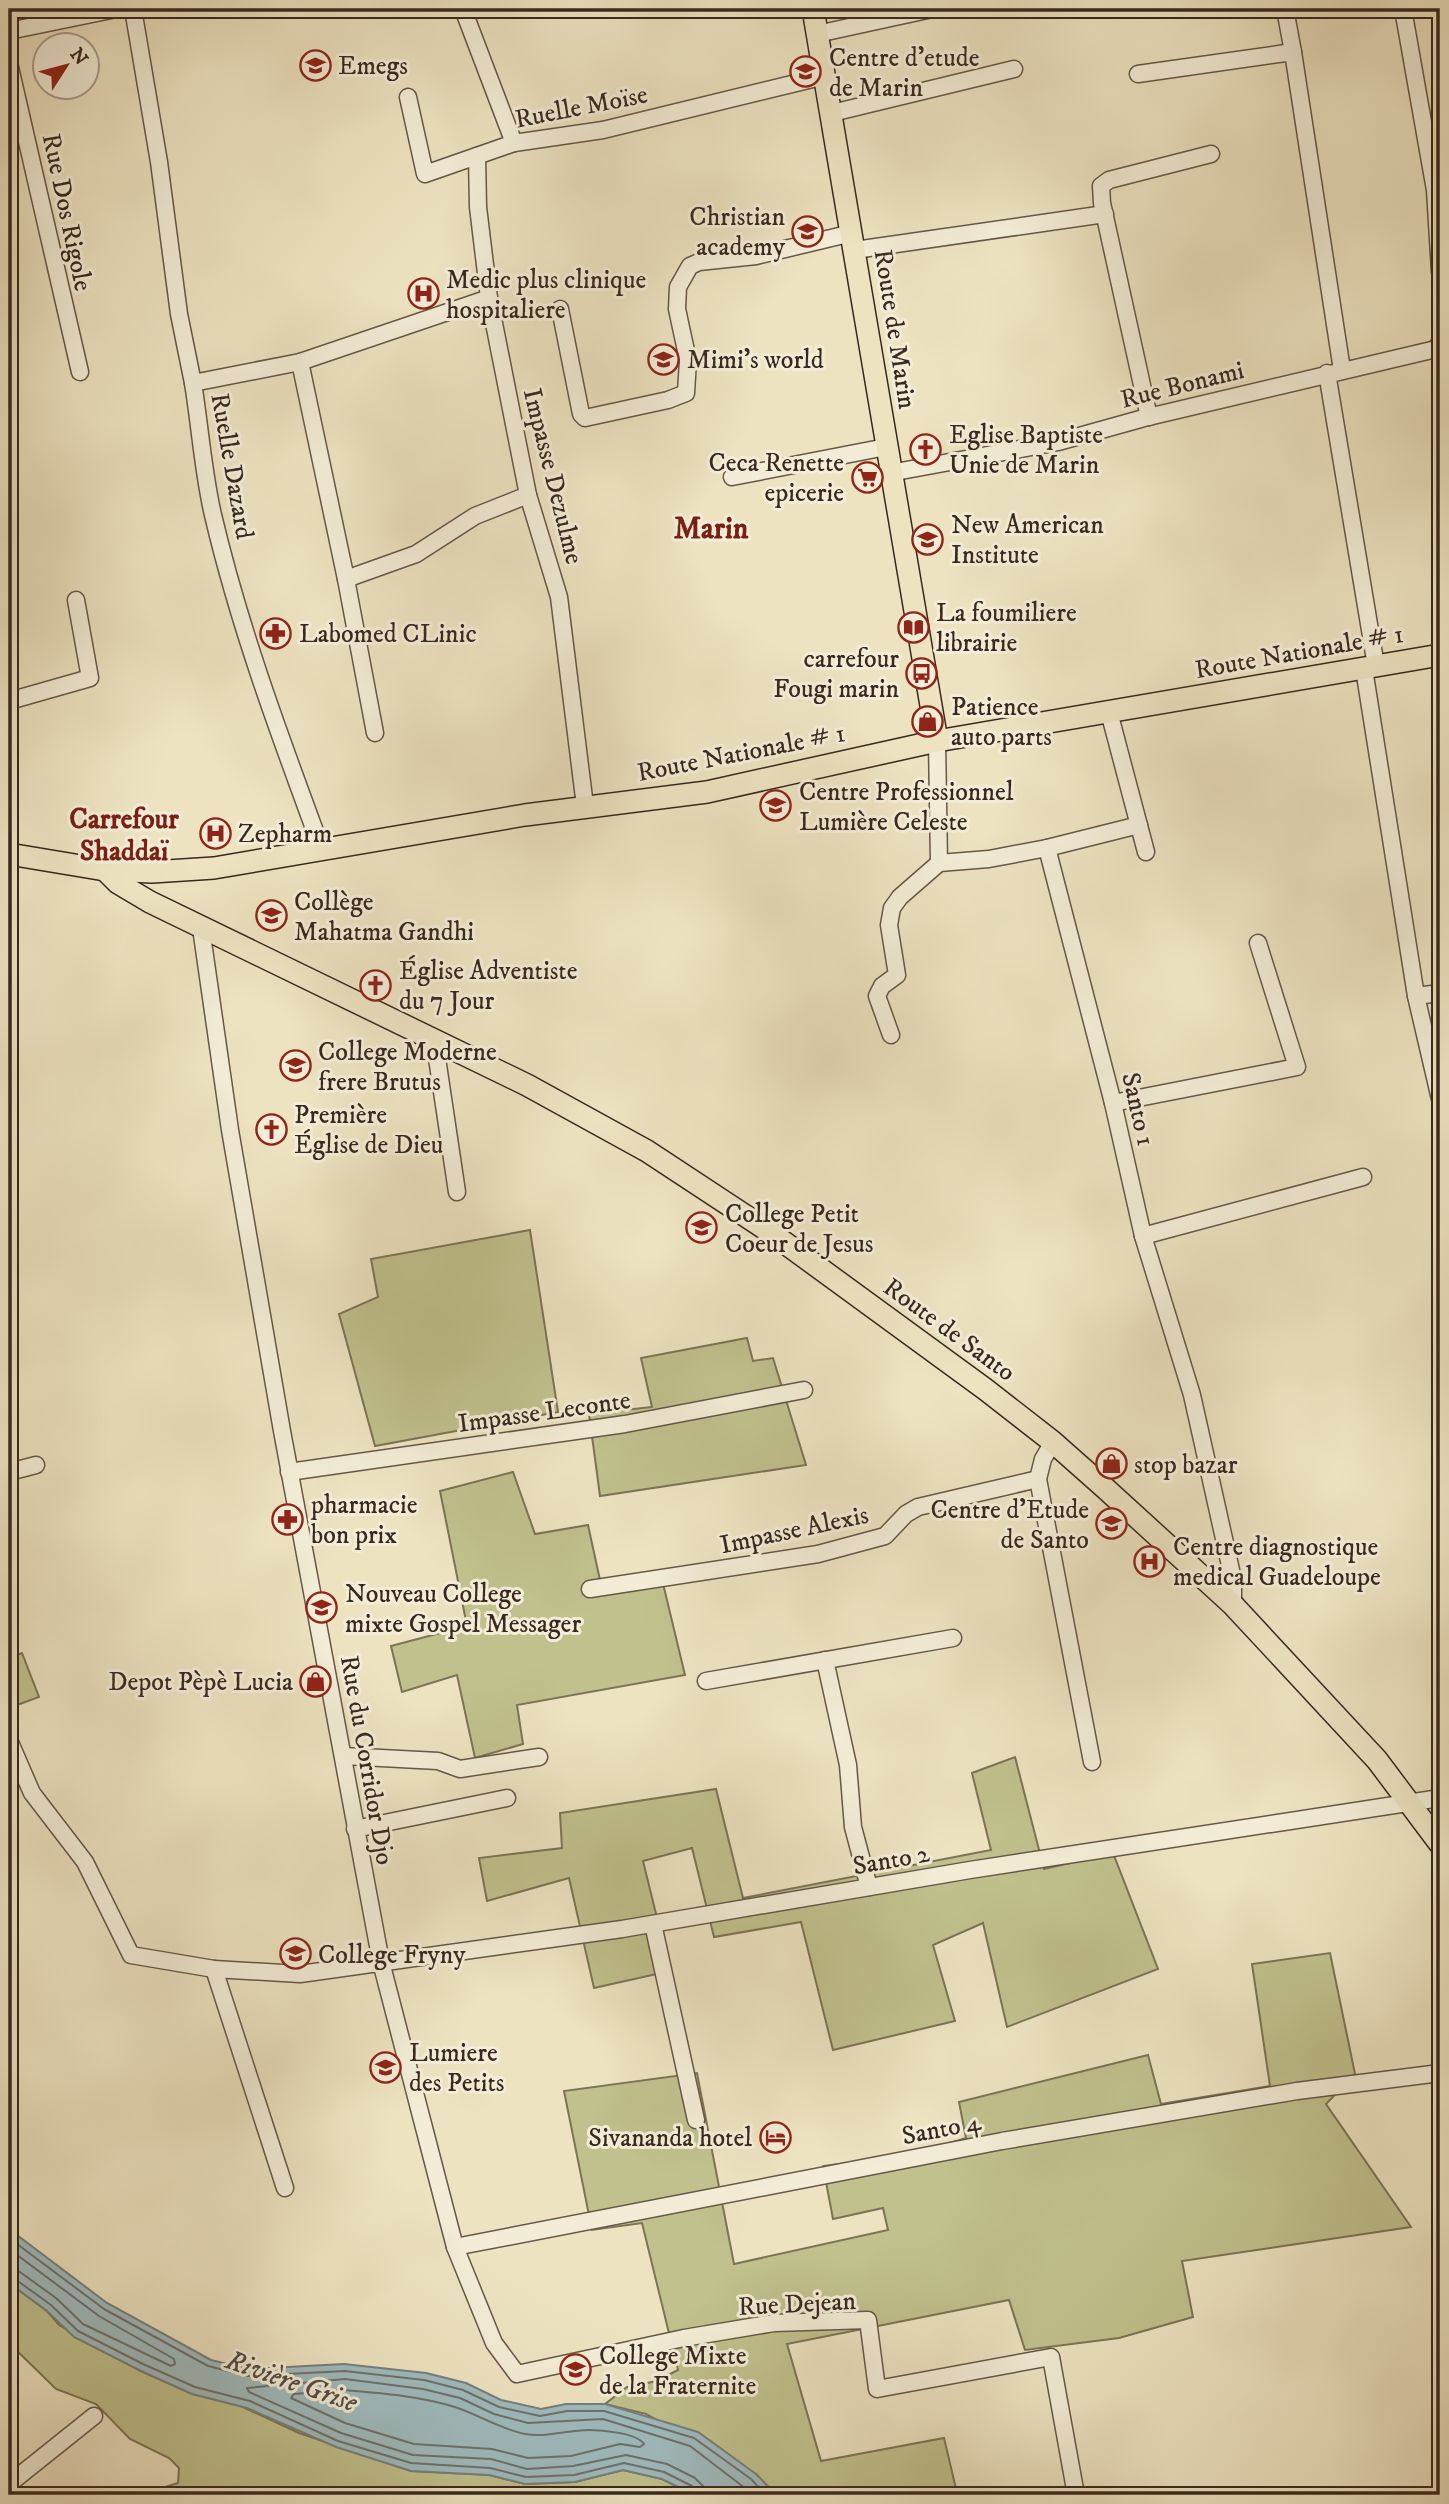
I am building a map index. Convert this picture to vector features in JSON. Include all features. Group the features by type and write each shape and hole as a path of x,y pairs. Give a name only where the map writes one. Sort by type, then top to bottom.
{"main road":[{"name":"Route de Marin","path":"813,9 937,741"},
{"name":"Route Nationale # 1","path":"13,858 105,870 152,872 214,868 585,806 707,792 937,741 1440,655"},
{"name":"Route de Santo","path":"105,870 132,893 434,1038 647,1151 770,1232 1053,1442 1233,1605 1377,1760 1440,1844"}],"street":[{"path":"9,31 116,9"},
{"path":"133,9 159,162 179,314 193,383"},
{"path":"463,9 514,143"},
{"path":"817,34 932,9"},
{"path":"1285,9 1293,52 1370,668 1416,996 1440,1098"},
{"path":"1403,9 1438,190 1440,272"},
{"path":"1138,74 1293,52"},
{"name":"Rue Dos Rigole","path":"9,63 80,372"},
{"path":"832,113 1014,69"},
{"name":"Ruelle Moïse","path":"408,97 425,174 514,143 604,130 825,76"},
{"path":"1149,417 1101,186 1109,180 1211,155"},
{"name":"Impasse Dezulme","path":"477,156 478,207 489,298 528,495 559,597 585,806"},
{"path":"559,309 581,414 585,418 668,400 687,393 688,360 677,309 678,287 690,266 699,262 1105,214"},
{"name":"Ruelle Dazard","path":"322,850 262,689 235,599 212,512 193,383 300,362 489,298"},
{"name":"Rue Bonami","path":"890,472 1058,442 1149,417 1436,349 1440,342"},
{"path":"300,362 346,579 374,733"},
{"path":"732,477 886,447"},
{"path":"346,579 416,554 475,516 528,495"},
{"path":"9,701 90,678 76,600"},
{"path":"1109,712 1146,852"},
{"path":"937,741 939,863"},
{"path":"891,1035 877,996 882,986 897,975 889,918 900,897 939,863 989,859 1047,848 1139,825"},
{"name":"Santo 1","path":"1047,848 1114,1102 1143,1236 1192,1395 1233,1579 1233,1605"},
{"name":"Rue du Corridor Djo","path":"201,928 230,1130 289,1472 382,1962 454,2247 494,2343 517,2374"},
{"path":"1114,1102 1297,1067 1258,943"},
{"path":"1416,996 1440,993"},
{"path":"434,1038 457,1192"},
{"path":"1143,1236 1363,1177"},
{"name":"Impasse Leconte","path":"289,1472 625,1424 804,1390"},
{"path":"1053,1442 1043,1459 1038,1479 1092,1762"},
{"path":"9,1472 36,1465"},
{"name":"Impasse Alexis","path":"590,1589 817,1554 885,1536 906,1514 918,1507 1038,1479"},
{"path":"706,1681 953,1638"},
{"path":"825,1660 848,1765 853,1827 869,1887"},
{"name":"Santo 2","path":"9,1740 32,1793 85,1862 131,1955 214,1969 300,1974 653,1924 869,1887 1440,1798"},
{"path":"343,1756 439,1761 460,1769 539,1757"},
{"path":"355,1829 507,1798"},
{"path":"653,1924 696,2120"},
{"path":"214,1969 285,2188"},
{"name":"Santo 4","path":"454,2247 1002,2141 1297,2091 1440,2073"},
{"name":"Rue Dejean","path":"517,2374 684,2338 775,2323 867,2320 877,2389 1051,2357 1076,2495"},
{"path":"9,2484 94,2417"}],"green space":[{"path":"530,1230 558,1412 375,1446 339,1314 378,1297 371,1259"},
{"path":"747,1338 753,1361 773,1358 806,1465 600,1496 589,1414 652,1407 641,1358"},
{"path":"513,1472 535,1534 588,1525 600,1580 660,1571 685,1675 517,1705 523,1744 475,1758 457,1675 402,1692 391,1646 467,1626 440,1491"},
{"path":"22,1653 39,1697 9,1708 9,1658"},
{"path":"1015,1757 1044,1869 1113,1853 1158,1969 1007,2027 983,1923 933,1945 955,2021 833,2050 801,1922 714,1937 692,1848 643,1861 670,1971 594,1988 569,1878 487,1901 479,1858 562,1848 560,1813 716,1789 743,1898 991,1850 972,1773"},
{"path":"1330,1953 1355,2074 1326,2104 1411,2227 1182,2261 1193,2317 1119,2338 1025,2350 1009,2300 787,2344 821,2461 944,2438 957,2493 776,2495 756,2474 646,2414 605,2404 627,2387 657,2381 678,2370 642,2223 592,2230 564,2091 697,2073 734,2264 888,2230 883,2208 833,2219 823,2166 910,2155 966,2138 959,2102 1148,2055 1161,2104 1270,2086 1252,1964"},
{"path":"9,2283 47,2311 59,2325 141,2371 193,2394 230,2401 299,2433 411,2471 489,2475 525,2484 575,2482 623,2470 662,2479 694,2495 140,2495 178,2483 179,2468 169,2458 130,2439 96,2404 56,2389 9,2343"}],"water":[{"name":"Rivière Grise","path":"9,2229 107,2303 211,2360 248,2369 344,2364 426,2373 466,2383 501,2400 541,2409 566,2404 605,2404 698,2432 756,2474 776,2495 694,2495 662,2479 623,2470 575,2482 525,2484 489,2475 411,2471 336,2447 247,2408 192,2394 74,2337 47,2311 9,2283"}],"place":[{"name":"Emegs","path":"315,65"},
{"name":"Centre d'etude de Marin","path":"806,72"},
{"name":"Christian academy","path":"808,231"},
{"name":"Medic plus clinique hospitaliere","path":"423,294"},
{"name":"Mimi's world","path":"664,359"},
{"name":"Eglise Baptiste Unie de Marin","path":"926,449"},
{"name":"Ceca Renette epicerie","path":"867,477"},
{"name":"New American Institute","path":"928,539"},
{"name":"La foumiliere librairie","path":"913,627"},
{"name":"Labomed CLinic","path":"276,633"},
{"name":"carrefour Fougi marin","path":"922,673"},
{"name":"Patience auto parts","path":"928,721"},
{"name":"Centre Professionnel Lumière Celeste","path":"776,806"},
{"name":"Zepharm","path":"215,833"},
{"name":"Collège Mahatma Gandhi","path":"271,916"},
{"name":"Église Adventiste du 7 Jour","path":"376,985"},
{"name":"College Moderne frere Brutus","path":"295,1066"},
{"name":"Première Église de Dieu","path":"271,1129"},
{"name":"College Petit Coeur de Jesus","path":"702,1228"},
{"name":"stop bazar","path":"1111,1464"},
{"name":"pharmacie bon prix","path":"288,1519"},
{"name":"Centre d'Etude de Santo","path":"1112,1524"},
{"name":"Centre diagnostique medical Guadeloupe","path":"1150,1561"},
{"name":"Nouveau College mixte Gospel Messager","path":"322,1608"},
{"name":"Depot Pèpè Lucia","path":"316,1681"},
{"name":"College Fryny","path":"295,1954"},
{"name":"Lumiere des Petits","path":"386,2067"},
{"name":"Sivananda hotel","path":"775,2137"},
{"name":"College Mixte de la Fraternite","path":"576,2370"}],"district":[{"name":"Marin","path":"711,528"},
{"name":"Carrefour Shaddaï","path":"124,834"}]}
